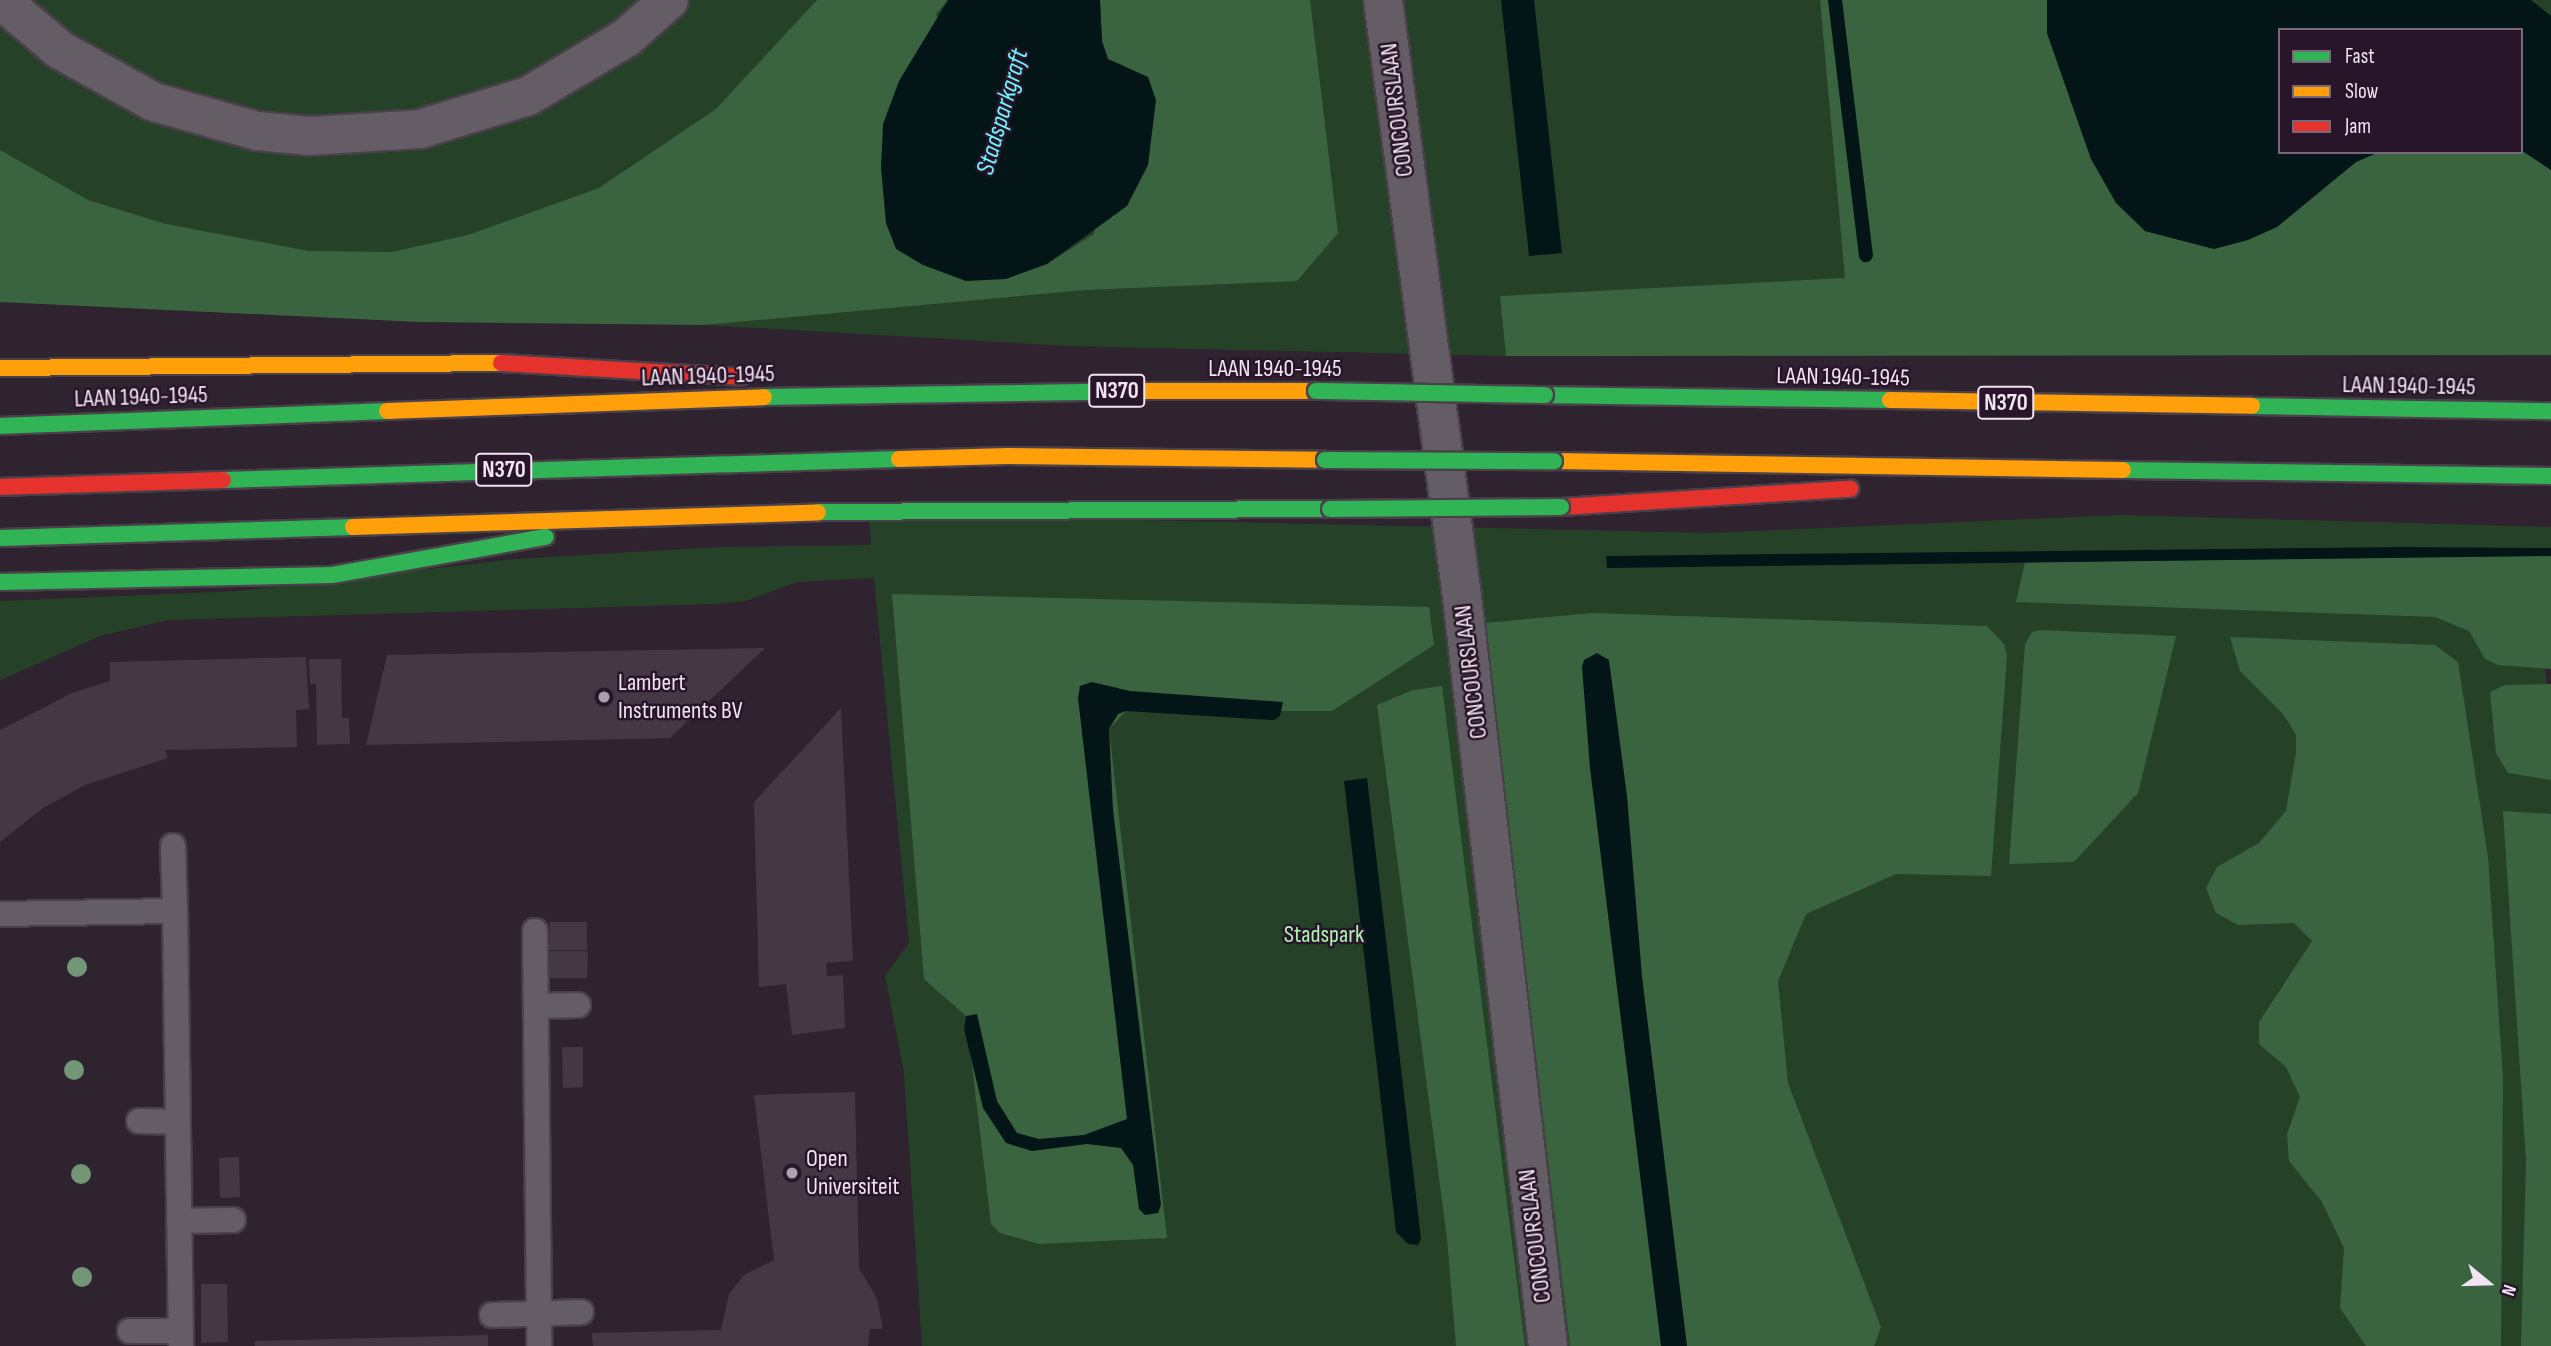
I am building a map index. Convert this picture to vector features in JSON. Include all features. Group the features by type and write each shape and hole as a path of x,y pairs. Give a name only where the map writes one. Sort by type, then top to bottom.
{"highway":[{"name":"N370","path":"0,368 418,361 607,366 918,391"},
{"name":"LAAN 1940-1945","path":"0,426 918,391 1316,391 2551,411"},
{"name":"N370","path":"0,487 1008,456 2551,476"},
{"name":"N370","path":"1917,484 2135,470"},
{"name":"N370","path":"0,538 665,514 944,508 1561,507 1862,488"},
{"name":"N370","path":"0,582 332,575 665,514"}],"street":[{"path":"1,0 60,50 154,102 257,131 310,136 420,129 528,96 616,44 669,0"},
{"name":"CONCOURSLAAN","path":"1383,0 1462,597 1548,1346"}],"lane":[{"path":"130,1331 181,1339 173,846"},
{"path":"0,914 175,911"},
{"path":"535,931 539,1346"},
{"path":"536,1006 578,1005"},
{"path":"139,1121 178,1122"},
{"path":"179,1221 233,1220"},
{"path":"492,1314 581,1312"}],"green space":[{"path":"0,0 2551,0 2551,355 1506,356 1069,346 704,325 826,313 0,255"},
{"path":"817,0 948,0 936,14 1047,264 1094,234 1125,66 1108,60 1102,41 1100,0 1310,0 1338,233 1297,281 1085,290 704,325 419,322 0,302 0,150 88,200 166,224 309,251 392,252 468,235 599,188 716,109"},
{"path":"1820,0 2047,0 2047,33 2091,159 2145,231 2214,249 2277,227 2356,162 2374,154 2523,154 2523,151 2551,170 2551,355 1506,356 1500,296 1845,278"},
{"name":"Stadspark","path":"869,514 1710,533 2122,515 2551,527 2551,548 2383,548 2534,552 2551,730 2551,1346 922,1346 904,1072 885,976 909,943 874,578 797,582 746,601 713,604 169,620 100,636 0,680 0,601 239,591 516,559 720,547 871,545"},
{"path":"2551,556 2551,669 2498,665 2485,659 2469,631 2435,617 2016,602 2025,562"},
{"path":"892,594 1429,607 1434,645 1332,711 1126,711 1109,729 1167,1238 1039,1244 1000,1233 991,1224 966,1016 924,979"},
{"path":"1592,613 1987,626 2004,644 2007,656 1991,876 1896,874 1806,914 1778,981 1788,1083 1881,1327 1874,1346 1570,1346 1485,623"},
{"path":"2040,630 2176,636 2138,793 2074,862 2009,864 2025,644 2032,632"},
{"path":"2230,637 2435,645 2458,662 2488,857 2503,1078 2501,1346 2366,1346 2340,1308 2344,1248 2322,1202 2289,1161 2287,1134 2300,1097 2286,1067 2259,1044 2259,1022 2312,941 2294,923 2238,925 2216,913 2206,888 2217,867 2259,843 2286,811 2296,753 2296,735 2283,714 2240,671"},
{"path":"2551,684 2551,780 2508,773 2496,753 2490,692 2505,685"},
{"path":"1442,686 1525,1346 1456,1346 1447,1239 1377,705 1413,690"},
{"path":"2503,811 2551,814 2551,1346 2521,1346 2526,1161"}],"water":[{"name":"Stadsparkgraft","path":"948,0 1100,0 1102,41 1108,59 1148,77 1156,100 1148,165 1127,206 1047,264 1006,279 966,281 923,265 896,249 886,223 881,168 883,124 899,81"},
{"path":"1501,0 1534,0 1562,253 1529,256"},
{"path":"2047,0 2531,0 2551,16 2551,170 2523,151 2523,28 2278,28 2278,154 2374,154 2356,162 2277,227 2248,240 2214,249 2145,231 2116,203 2091,159 2047,33"},
{"path":"2403,547 2551,548 2551,556 1607,568 1606,556"},
{"path":"1597,653 1609,660 1627,796 1642,976 1687,1346 1661,1346 1590,768 1582,667 1584,660"},
{"path":"1092,682 1130,691 1283,702 1280,716 1274,720 1126,711 1118,714 1109,729 1113,810 1161,1205 1158,1213 1145,1215 1139,1209 1133,1165 1121,1148 1087,1144 1032,1151 1006,1143 983,1108 964,1029 966,1016 977,1014 997,1101 1017,1133 1039,1139 1084,1135 1127,1119 1078,698 1080,686"},
{"path":"1367,778 1421,1239 1418,1245 1408,1244 1396,1232 1344,781"}],"building":[{"path":"765,648 670,738 366,745 387,655"},
{"path":"306,657 309,709 296,710 297,747 165,750 168,758 85,785 43,808 0,842 0,730 72,693 110,681 110,662"},
{"path":"309,659 341,659 342,718 349,718 350,744 317,745 316,684 310,684"},
{"path":"841,708 853,961 826,963 827,976 843,975 845,1028 792,1035 786,984 759,987 754,802"},
{"path":"550,922 587,922 587,950 549,950"},
{"path":"550,951 588,951 587,978 549,978"},
{"path":"562,1047 583,1047 583,1087 563,1088"},
{"path":"855,1092 859,1268 877,1299 882,1324 882,1329 870,1329 868,1346 593,1346 592,1333 721,1330 729,1294 744,1275 774,1260 754,1095"},
{"path":"239,1157 240,1197 220,1198 219,1158"},
{"path":"201,1284 227,1284 228,1342 201,1343"},
{"path":"488,1335 488,1346 255,1346 255,1341"}],"waterway":[{"path":"1835,0 1866,255"}],"traffic: fast":[{"path":"764,397 1132,391"},
{"path":"1316,391 1545,395"},
{"path":"1545,395 1890,400"},
{"path":"2252,406 2551,411"},
{"path":"0,426 387,411"},
{"path":"223,480 899,459"},
{"path":"1325,460 1554,461"},
{"path":"2123,470 2551,476"},
{"path":"1330,509 1561,507"},
{"path":"818,512 1330,509"},
{"path":"0,538 353,527"},
{"path":"0,582 332,575 546,537"}],"traffic: slow":[{"path":"0,368 501,363"},
{"path":"1132,391 1316,391"},
{"path":"387,411 764,397"},
{"path":"1890,400 2252,406"},
{"path":"899,459 1008,456 1325,460"},
{"path":"1554,461 2123,470"},
{"path":"353,527 818,512"}],"traffic: jam":[{"path":"501,363 742,377"},
{"path":"0,487 223,480"},
{"path":"1561,507 1850,489"}],"place":[{"name":"Lambert Instruments BV","path":"604,697"},
{"name":"Open Universiteit","path":"792,1173"}]}
